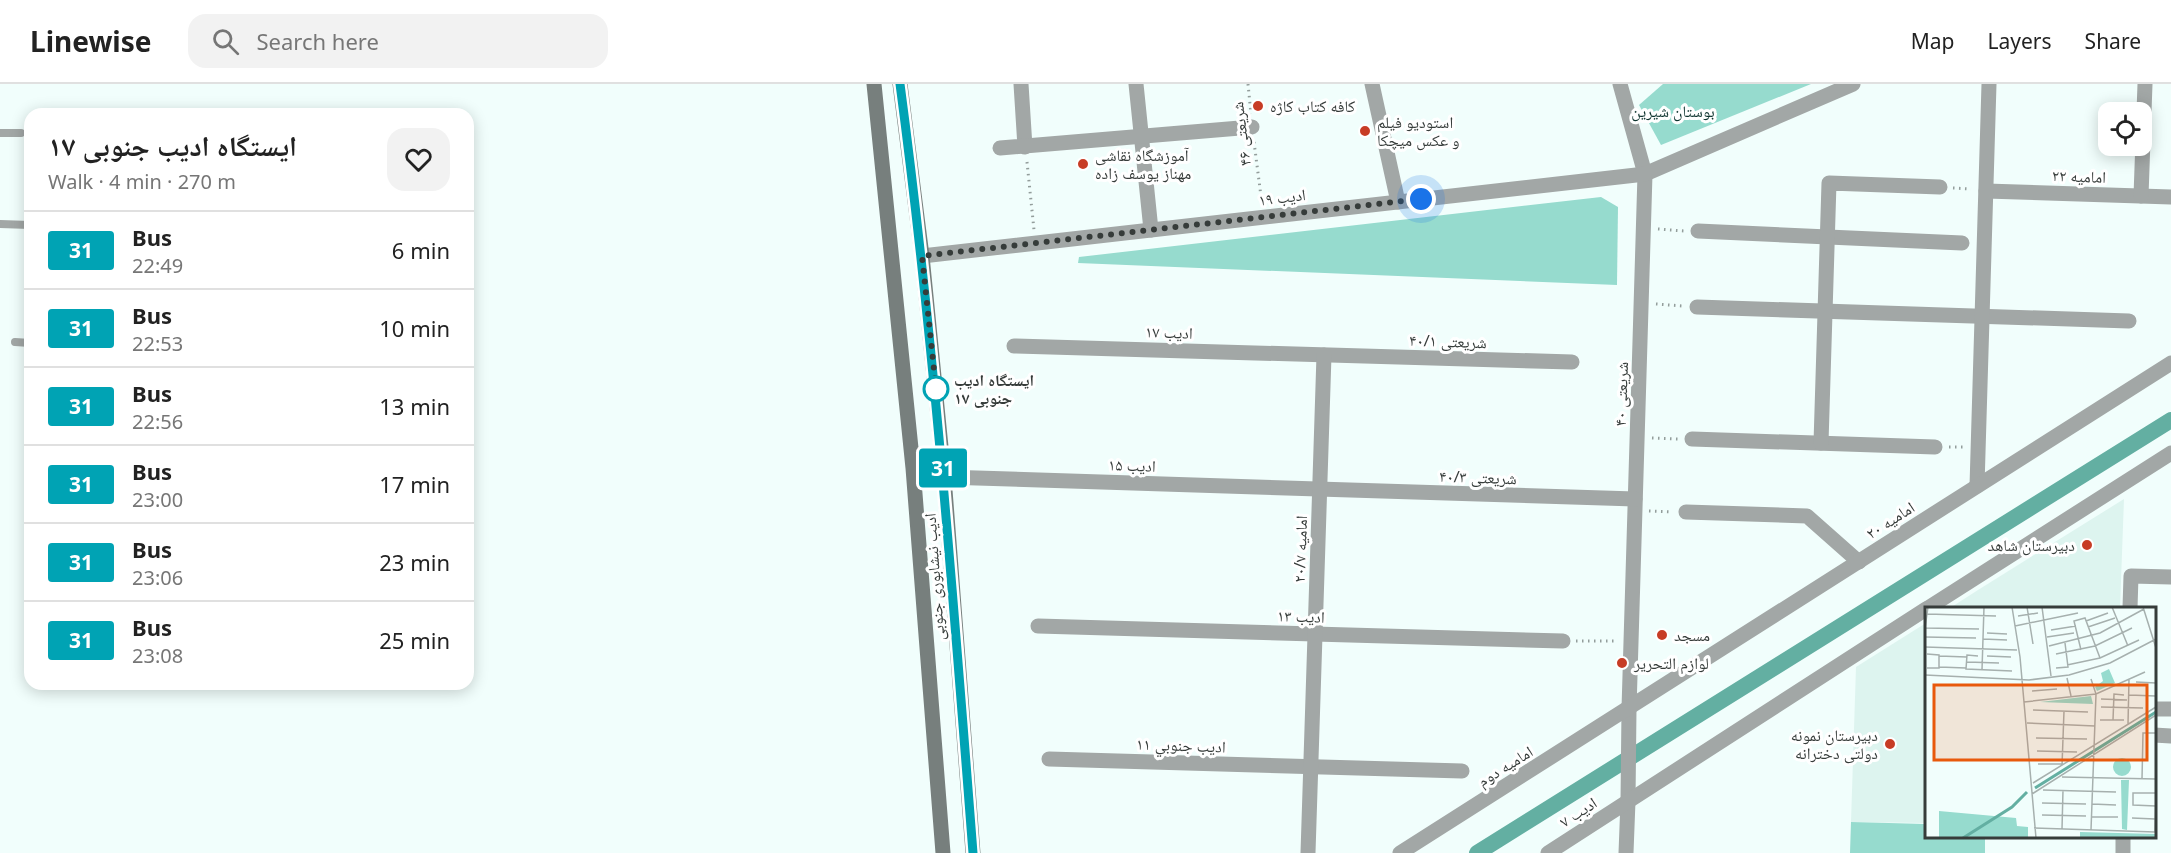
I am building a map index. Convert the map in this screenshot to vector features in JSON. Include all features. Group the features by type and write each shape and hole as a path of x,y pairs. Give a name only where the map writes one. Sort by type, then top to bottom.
{"main road":[{"name":"ادیب نیشابوری جنوبی","path":"874,84 913,468 943,853"},
{"name":"ادیب نیشابوری جنوبی","path":"900,84 922,256 944,477 973,853"}],"street":[{"path":"1020,84 1025,147"},
{"path":"1136,84 1150,230"},
{"path":"1372,84 1398,202"},
{"name":"شریعتی ۴۰","path":"1620,84 1645,174 1626,853"},
{"name":"ادیب ۱۹","path":"922,256 1645,174 1853,84"},
{"path":"1977,486 1989,84"},
{"path":"2141,196 2145,84"},
{"path":"1000,148 1252,127"},
{"path":"1821,443 1829,183 1940,187"},
{"name":"امامیه ۲۲","path":"1986,191 2171,197"},
{"path":"1698,231 1962,243"},
{"path":"1696,307 2129,321"},
{"name":"ادیب ۱۷","path":"1014,346 1324,355"},
{"name":"شریعتی ۴۰/۱","path":"1324,355 1572,362"},
{"name":"امامیه ۲۰/۷","path":"1308,853 1324,355"},
{"name":"امامیه ۲۰","path":"1629,709 2171,363"},
{"path":"1692,439 1935,447"},
{"path":"1930,607 2171,453"},
{"name":"ادیب ۱۵","path":"944,477 1319,490"},
{"name":"شریعتی ۴۰/۳","path":"1319,490 1635,505"},
{"path":"1686,512 1807,516 1859,561"},
{"path":"2130,607 2131,576 2171,577"},
{"path":"1628,801 1925,610"},
{"name":"ادیب ۱۳","path":"1038,626 1563,641"},
{"name":"امامیه دوم","path":"1400,853 1629,709"},
{"path":"2156,735 2171,736"},
{"name":"ادیب جنوبي ١١","path":"1049,759 1462,771"},
{"name":"ادیب ۷","path":"1548,853 1628,801"}],"lane":[{"path":"0,133 21,133"},
{"path":"0,224 24,225"},
{"path":"15,342 24,343"}],"path":[{"name":"شریعتی ۴۶","path":"1248,84 1263,217"},
{"path":"1025,147 1035,243"},
{"path":"1940,187 1986,191"},
{"path":"1644,229 1698,231"},
{"path":"1641,303 1696,307"},
{"path":"1637,438 1692,439"},
{"path":"1935,447 1978,448"},
{"path":"1635,505 1686,512"},
{"path":"1563,641 1631,640"}],"shaded area":[{"name":"دبیرستان شاهد","path":"2124,499 2120,607 1952,607"},
{"name":"دبیرستان نمونه دولتی دخترانه","path":"1925,624 1925,823 1851,822 1856,667"}],"green space":[{"name":"بوستان شیرین","path":"1663,84 1811,84 1661,145 1639,105"},
{"path":"1601,197 1618,207 1617,285 1078,263 1079,257"},
{"path":"1851,822 1925,824 1925,838 1985,838 1985,853 1850,853"}],"waterway":[{"path":"1477,853 2171,420"}],"bus line":[{"name":"31","path":"900,84 922,256 944,477 973,853"}],"place":[{"name":"کافه کتاب کاژه","path":"1258,106"},
{"name":"استودیو فیلم و عکس میچکا","path":"1365,131"},
{"name":"آموزشگاه نقاشی مهناز یوسف زاده","path":"1083,164"},
{"name":"ایستگاه ادیب جنوبی ۱۷","path":"936,389"},
{"name":"دبیرستان شاهد","path":"2087,545"},
{"name":"مسجد","path":"1662,635"},
{"name":"لوازم التحریر","path":"1622,663"},
{"name":"دبیرستان نمونه دولتی دخترانه","path":"1890,744"}],"route":[{"path":"936,389 922,256 1421,199"}]}
